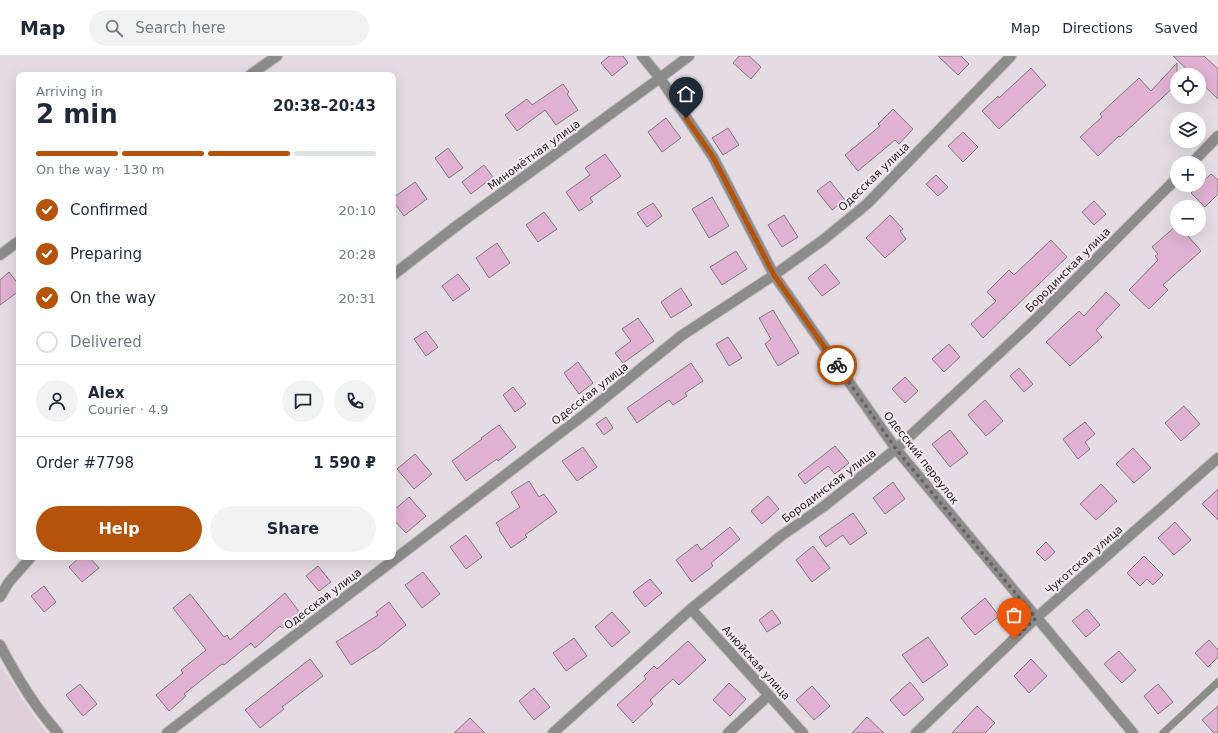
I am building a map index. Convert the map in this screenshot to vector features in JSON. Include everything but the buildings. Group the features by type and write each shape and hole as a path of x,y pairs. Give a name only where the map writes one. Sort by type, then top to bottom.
{"street":[{"path":"254,72 276,56"},
{"name":"Одесский переулок","path":"642,56 660,78 713,157 774,275 896,449 1133,733"},
{"name":"Миномётная улица","path":"396,273 689,56"},
{"name":"Одесская улица","path":"396,558 567,428 681,336 774,275 823,240 867,204 1011,56"},
{"path":"1199,156 1218,136"},
{"name":"Бородинская улица","path":"553,733 691,609 782,536 823,507 896,449 1036,318 1170,185"},
{"path":"0,255 16,243"},
{"name":"Чукотская улица","path":"916,733 1036,618 1218,458"},
{"path":"0,597 9,582 28,560"},
{"name":"Одесская улица","path":"167,733 394,560"},
{"name":"Анюйская улица","path":"691,609 803,733"},
{"path":"0,645 14,672 44,718 58,733"},
{"path":"728,733 769,695"}],"lane":[{"path":"1163,733 1218,682"}],"shaded area":[{"path":"0,665 37,721 47,733 0,733"}],"way so far":[{"path":"837,365 896,449 1036,618 1014,639"}],"route":[{"path":"686,118 713,157 774,275 837,365"}]}
